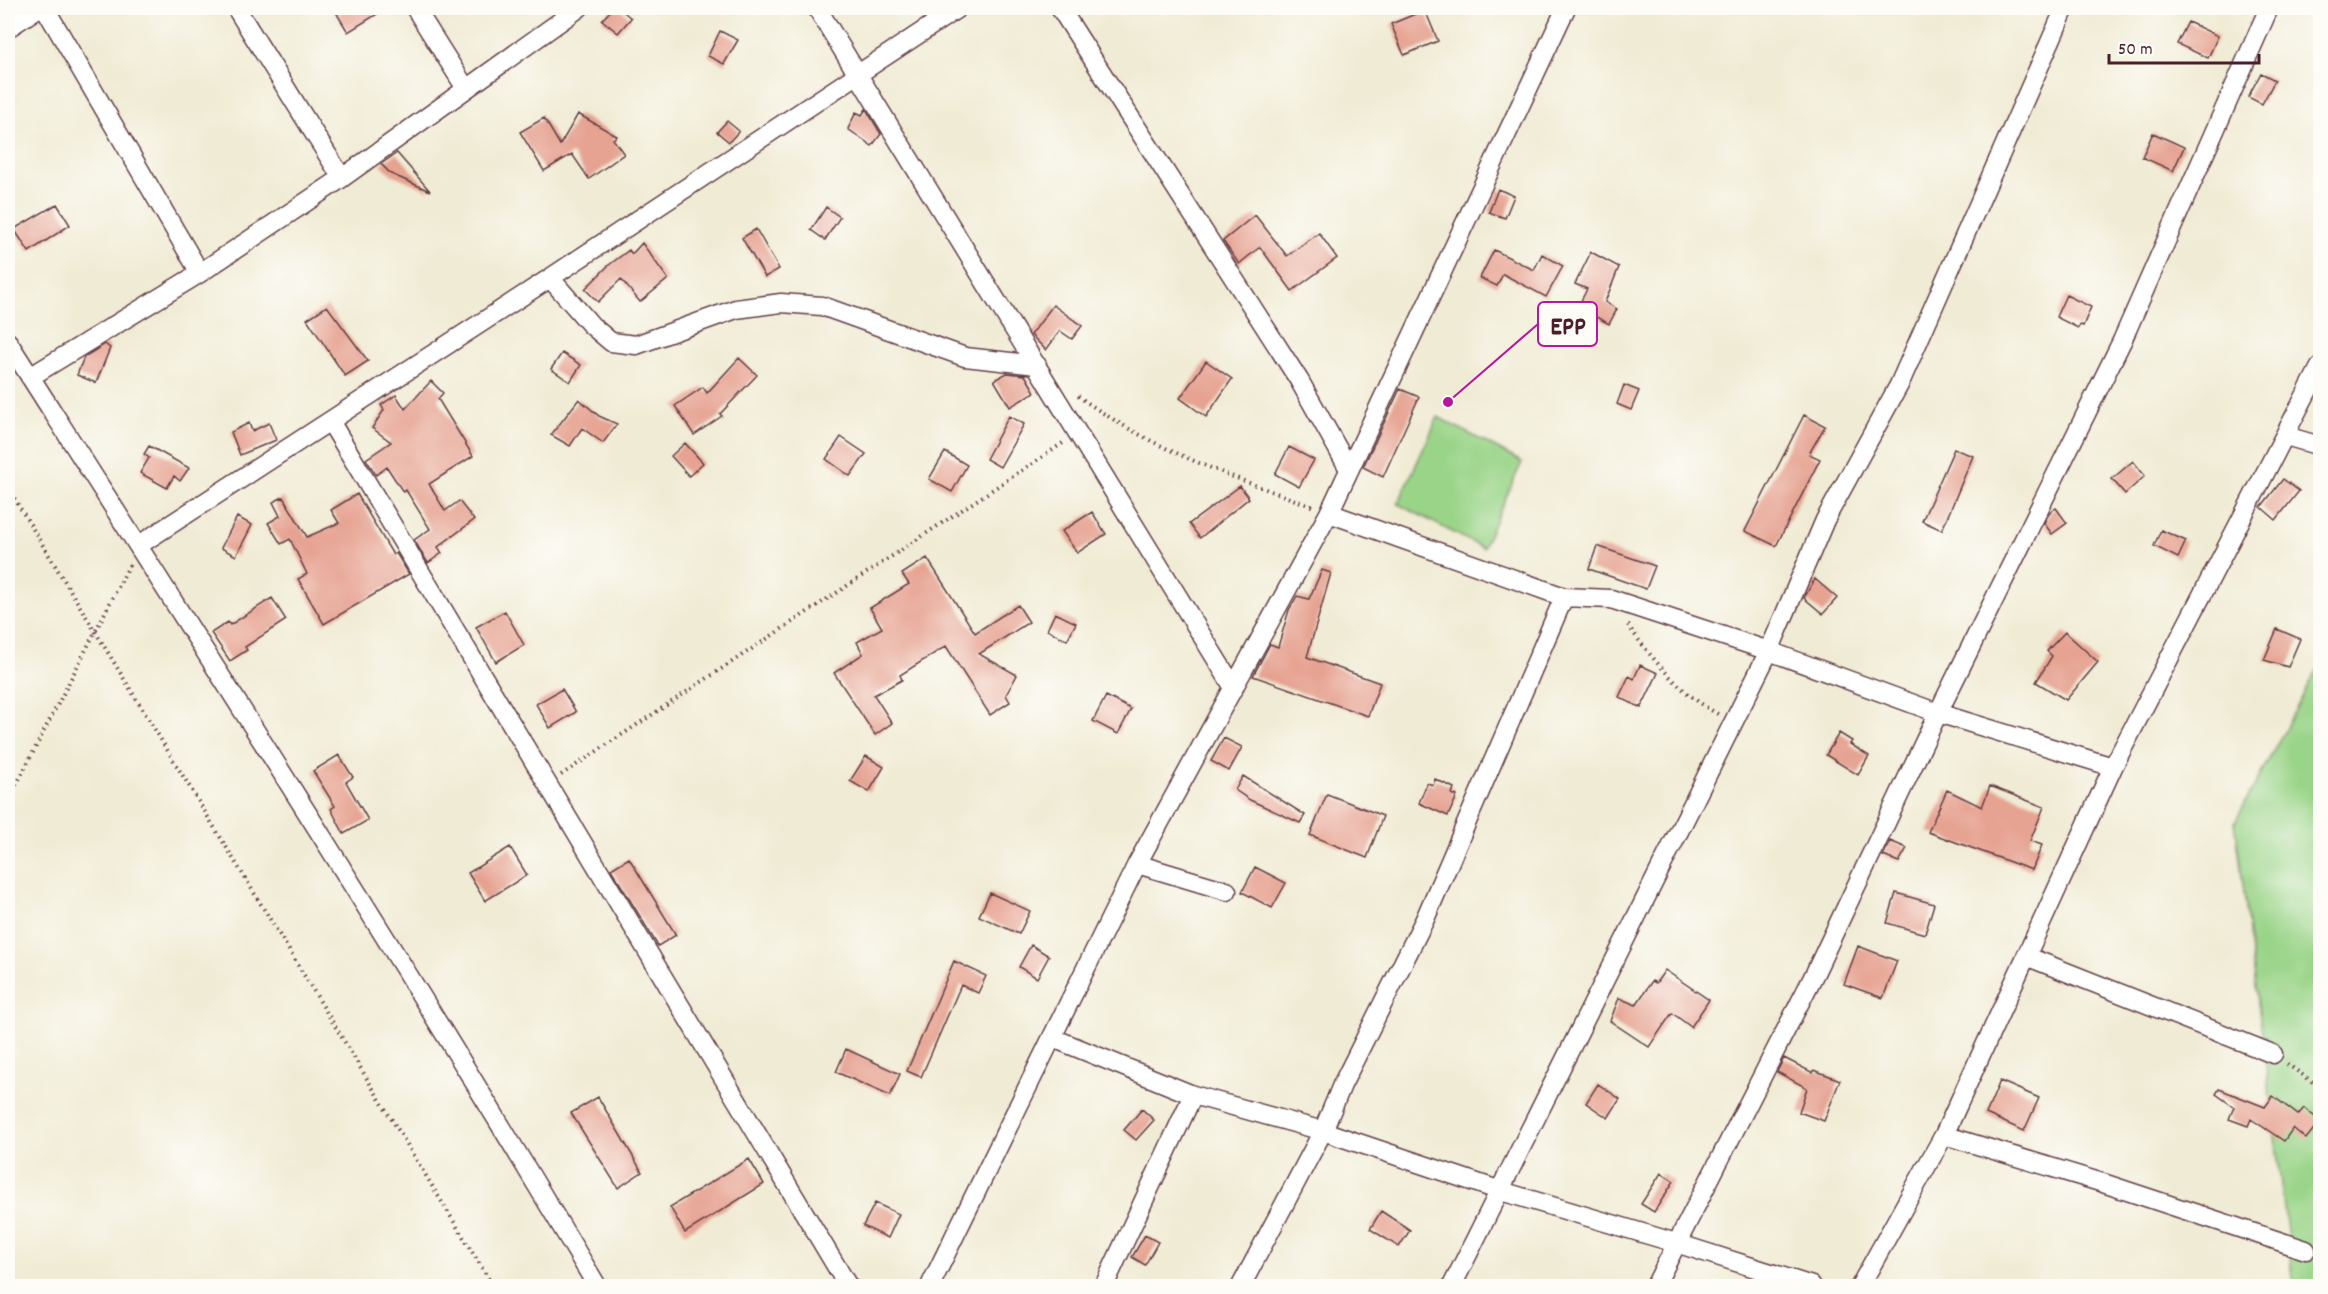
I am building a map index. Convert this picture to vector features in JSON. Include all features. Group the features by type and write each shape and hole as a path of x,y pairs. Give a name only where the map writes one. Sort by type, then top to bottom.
{"street":[{"path":"8,28 38,8"},
{"path":"45,8 200,273"},
{"path":"236,8 342,178"},
{"path":"415,8 465,87"},
{"path":"30,377 200,273 342,178 465,87 579,8"},
{"path":"817,8 1234,688"},
{"path":"140,545 550,278 858,72 958,8"},
{"path":"1060,8 1299,380 1349,470"},
{"path":"930,1287 1137,864 1329,513 1566,8"},
{"path":"1452,1287 1769,651 1826,519 1904,375 2065,8"},
{"path":"1655,1287 1815,973 1938,713 2122,341 2269,8"},
{"path":"550,278 591,325 611,342 636,345 736,309 781,303 822,306 965,357 1036,365"},
{"path":"8,342 140,545 505,1132 597,1287"},
{"path":"1860,1287 1944,1134 2113,767 2320,367"},
{"path":"330,421 848,1287"},
{"path":"2286,436 2320,447"},
{"path":"1329,513 1564,597 1611,599 1769,651 1938,713 2113,767"},
{"path":"1241,1287 1323,1131 1342,1085 1425,919 1564,597"},
{"path":"1137,864 1227,891"},
{"path":"2026,956 2272,1054"},
{"path":"1053,1038 1193,1095 1323,1131 1501,1191 1676,1243 1812,1287"},
{"path":"1104,1287 1193,1095"},
{"path":"1944,1134 2103,1183 2306,1250"}],"path":[{"path":"1072,391 1116,423 1175,455 1329,513"},
{"path":"546,784 1078,433"},
{"path":"8,488 493,1287"},
{"path":"8,801 140,545"},
{"path":"1611,599 1636,636 1677,682 1708,709 1733,722"},
{"path":"2272,1054 2320,1087"}],"green space":[{"path":"1438,417 1522,462 1483,548 1398,504"},
{"path":"2320,664 2320,1286 2294,1286 2235,822"}],"building":[{"path":"348,8 387,8 348,32 337,14"},
{"path":"613,8 619,8 631,18 618,33 602,20"},
{"path":"1425,10 1438,41 1404,55 1391,24"},
{"path":"2188,22 2218,36 2208,58 2177,44"},
{"path":"720,31 738,40 724,64 708,56"},
{"path":"2261,73 2275,80 2262,104 2248,97"},
{"path":"866,109 881,134 872,146 848,129 856,112 862,115"},
{"path":"578,114 617,136 613,139 624,154 589,179 572,154 544,171 520,132 544,118 560,145"},
{"path":"727,121 739,131 729,142 717,132"},
{"path":"2153,133 2184,147 2173,171 2142,157"},
{"path":"397,153 430,191 391,174 381,164"},
{"path":"1498,189 1514,196 1505,218 1489,212"},
{"path":"57,204 70,225 29,252 14,229"},
{"path":"826,207 840,217 825,240 811,230"},
{"path":"1255,215 1287,256 1319,233 1337,258 1292,291 1260,247 1239,264 1223,241"},
{"path":"756,229 779,269 765,277 742,238"},
{"path":"642,243 668,279 640,302 621,279 598,302 585,289 609,265 629,250 632,254"},
{"path":"1494,250 1534,270 1542,254 1563,266 1546,297 1503,274 1497,286 1480,278"},
{"path":"1591,252 1619,267 1605,302 1617,309 1609,324 1578,307 1587,289 1575,284"},
{"path":"2066,295 2091,307 2083,326 2080,325 2078,328 2056,317"},
{"path":"1053,305 1082,326 1072,339 1060,331 1046,350 1031,335"},
{"path":"327,306 368,361 345,376 307,319"},
{"path":"105,344 110,348 96,383 77,375 84,357"},
{"path":"562,353 581,365 570,382 551,369"},
{"path":"739,358 757,375 720,414 722,416 694,435 675,406 703,387 707,393"},
{"path":"1206,361 1232,379 1206,417 1180,398"},
{"path":"1007,373 1025,375 1035,392 1010,407 994,380"},
{"path":"431,381 443,393 438,399 473,456 429,484 445,511 459,501 474,520 438,547 442,553 428,563 414,540 430,529 406,490 403,492 387,467 376,475 366,459 391,442 372,428 384,410 381,405 396,395 405,409"},
{"path":"1624,385 1639,391 1631,410 1617,404"},
{"path":"1400,389 1419,397 1383,477 1363,467"},
{"path":"579,399 599,416 617,424 603,443 582,428 570,446 551,435"},
{"path":"1804,415 1825,426 1809,454 1820,459 1776,546 1745,531"},
{"path":"1009,416 1024,424 1000,467 986,459"},
{"path":"249,423 252,431 269,423 276,440 240,455 231,432"},
{"path":"841,437 866,454 850,476 826,459"},
{"path":"685,443 703,463 689,476 671,456"},
{"path":"149,446 189,468 180,481 174,476 167,488 140,473 149,458 144,454"},
{"path":"1289,447 1314,460 1299,487 1275,474"},
{"path":"1954,449 1973,456 1942,530 1922,521"},
{"path":"945,452 967,465 952,492 929,479"},
{"path":"2133,461 2145,476 2125,494 2112,479"},
{"path":"2283,479 2299,491 2276,520 2261,507"},
{"path":"1240,486 1249,498 1200,538 1189,524"},
{"path":"357,494 393,555 396,553 409,574 324,624 298,579 307,574 290,539 281,544 268,523 280,516 273,502 283,497 307,537 339,523 331,510"},
{"path":"2056,508 2067,523 2052,534 2044,523 2050,512"},
{"path":"1092,512 1106,534 1077,553 1062,531"},
{"path":"237,517 252,525 236,556 221,548"},
{"path":"2161,530 2186,541 2178,558 2154,546"},
{"path":"1597,546 1655,566 1646,589 1589,569"},
{"path":"927,558 975,633 1018,605 1029,622 979,654 1017,675 1006,695 1010,702 990,715 946,646 900,675 902,680 874,695 892,723 875,735 834,673 863,654 857,642 882,628 870,608 909,584 902,574"},
{"path":"1322,570 1331,573 1307,657 1380,683 1368,716 1253,676 1270,644 1278,647 1289,610 1297,596 1309,599"},
{"path":"1815,579 1837,598 1823,614 1804,598"},
{"path":"272,598 286,620 245,647 247,650 230,661 211,633 228,622 230,625"},
{"path":"505,611 524,645 496,662 476,627"},
{"path":"1055,613 1076,623 1067,640 1047,630"},
{"path":"2277,629 2300,639 2288,667 2264,660"},
{"path":"2065,632 2098,662 2066,700 2036,682 2052,656 2047,651"},
{"path":"1640,665 1658,673 1641,708 1619,697 1629,676 1634,679"},
{"path":"562,689 576,712 550,728 536,704"},
{"path":"1106,696 1131,709 1118,734 1093,721"},
{"path":"1839,733 1852,741 1850,744 1869,756 1858,775 1826,755"},
{"path":"1224,738 1242,747 1229,771 1211,761"},
{"path":"339,755 353,777 346,782 368,820 344,834 331,809 335,806 313,771"},
{"path":"866,756 884,767 869,792 850,781"},
{"path":"1243,776 1305,815 1300,823 1250,800 1235,790"},
{"path":"1435,779 1454,788 1452,794 1457,796 1448,816 1419,803 1427,783 1433,785"},
{"path":"1990,786 2044,807 2030,841 2042,845 2032,870 1928,832 1947,790 1982,807"},
{"path":"1327,794 1383,816 1367,858 1310,835"},
{"path":"1890,841 1907,848 1899,862 1883,856"},
{"path":"510,847 527,875 485,901 468,873"},
{"path":"629,858 676,935 658,946 611,869"},
{"path":"1255,867 1286,883 1272,908 1242,892"},
{"path":"990,893 1030,911 1019,934 979,916"},
{"path":"1896,893 1934,904 1925,934 1887,923"},
{"path":"1031,945 1049,956 1037,978 1019,967"},
{"path":"1858,946 1897,961 1883,998 1844,984"},
{"path":"954,961 986,976 978,993 961,985 921,1077 907,1071"},
{"path":"1665,970 1709,1000 1691,1027 1672,1013 1649,1047 1610,1021 1619,998 1636,1005 1652,981 1656,983"},
{"path":"846,1049 900,1074 890,1096 836,1072"},
{"path":"1784,1058 1813,1073 1814,1070 1840,1080 1824,1121 1799,1112 1807,1088 1777,1072"},
{"path":"2000,1081 2039,1098 2024,1131 1986,1114"},
{"path":"1598,1084 1620,1099 1608,1118 1586,1103"},
{"path":"2219,1089 2265,1107 2273,1096 2298,1115 2304,1108 2320,1121 2306,1139 2293,1128 2284,1141 2251,1119 2248,1126 2229,1119 2234,1107 2216,1094"},
{"path":"598,1097 642,1172 618,1188 571,1113"},
{"path":"1142,1109 1154,1120 1136,1140 1124,1130"},
{"path":"749,1159 764,1184 685,1233 670,1207"},
{"path":"1661,1173 1674,1181 1654,1212 1641,1204"},
{"path":"875,1203 899,1214 888,1238 863,1226"},
{"path":"1381,1211 1410,1230 1399,1247 1370,1229"},
{"path":"1145,1235 1158,1242 1145,1265 1132,1257"}],"place":[{"name":"EPP","path":"1448,402"}]}
